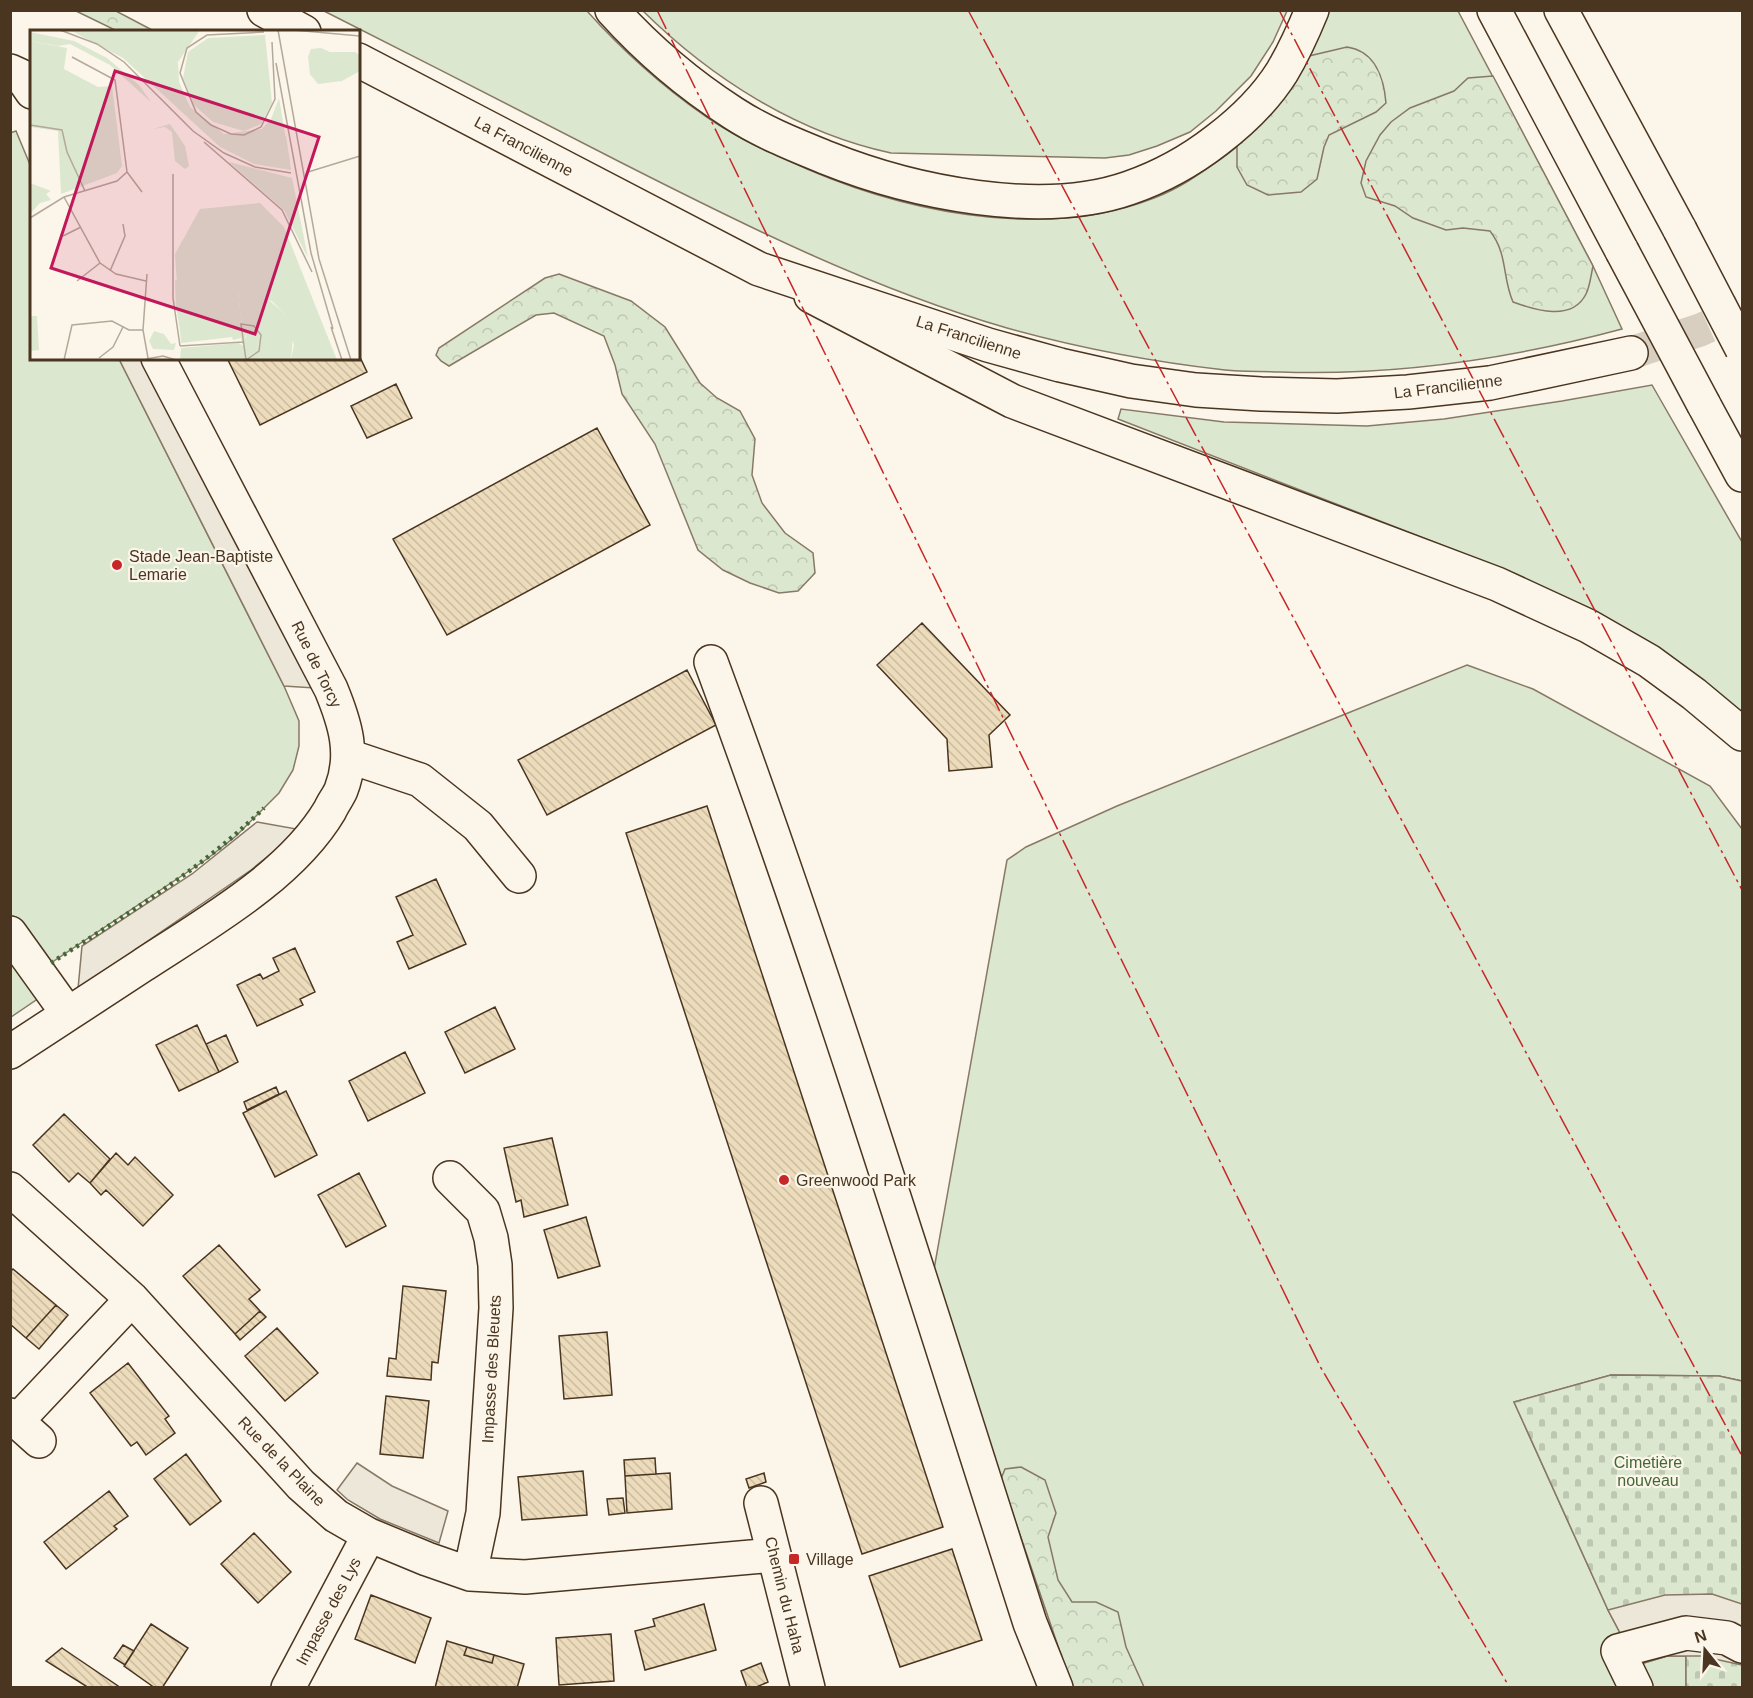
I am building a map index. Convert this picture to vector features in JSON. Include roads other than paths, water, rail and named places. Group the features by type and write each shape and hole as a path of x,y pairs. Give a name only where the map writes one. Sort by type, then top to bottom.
{"main road":[{"path":"264,10 300,30"},
{"path":"612,10 657,56 700,90 735,114 776,136 847,166 914,187 958,195 1032,201 1095,196 1128,189 1165,174 1202,152 1241,121 1275,81 1300,39 1312,10"},
{"path":"1494,10 1743,475"},
{"path":"1561,10 1743,349"},
{"name":"La Francilienne","path":"360,61 759,269 988,345 1060,365 1131,381 1196,390 1337,396 1408,392 1490,382 1539,374 1631,352"},
{"path":"10,71 21,76 30,89"},
{"path":"759,269 1012,401 1497,584 1588,626 1649,661 1743,734"},
{"name":"Rue de Torcy","path":"10,1052 203,925 262,883 297,854 322,823 341,790 348,756 345,721 332,689 159,360"},
{"path":"711,662 757,788 874,1133 1030,1623 1056,1688"},
{"path":"348,756 420,780 478,826 519,876"},
{"path":"10,933 68,1014"},
{"name":"Impasse des Bleuets","path":"450,1178 483,1211 491,1238 495,1265 496,1308 483,1513 470,1574"},
{"name":"Rue de la Plaine","path":"10,1189 132,1299 301,1485 336,1516 369,1535 470,1574 525,1577 774,1555"},
{"path":"22,1426 132,1299"},
{"name":"Chemin du Haha","path":"761,1503 808,1688"},
{"name":"Impasse des Lys","path":"288,1688 369,1535"},
{"path":"1636,1688 1618,1651 1686,1633 1727,1638 1743,1646"}],"tunnel":[{"path":"1631,353 1700,330 1742,311"}],"place":[{"name":"Stade Jean-Baptiste Lemarie","path":"117,565"},
{"name":"Greenwood Park","path":"784,1180"},
{"name":"Village","path":"794,1559"}],"park label":[{"name":"Cimetière nouveau","path":"1648,1471"}]}
